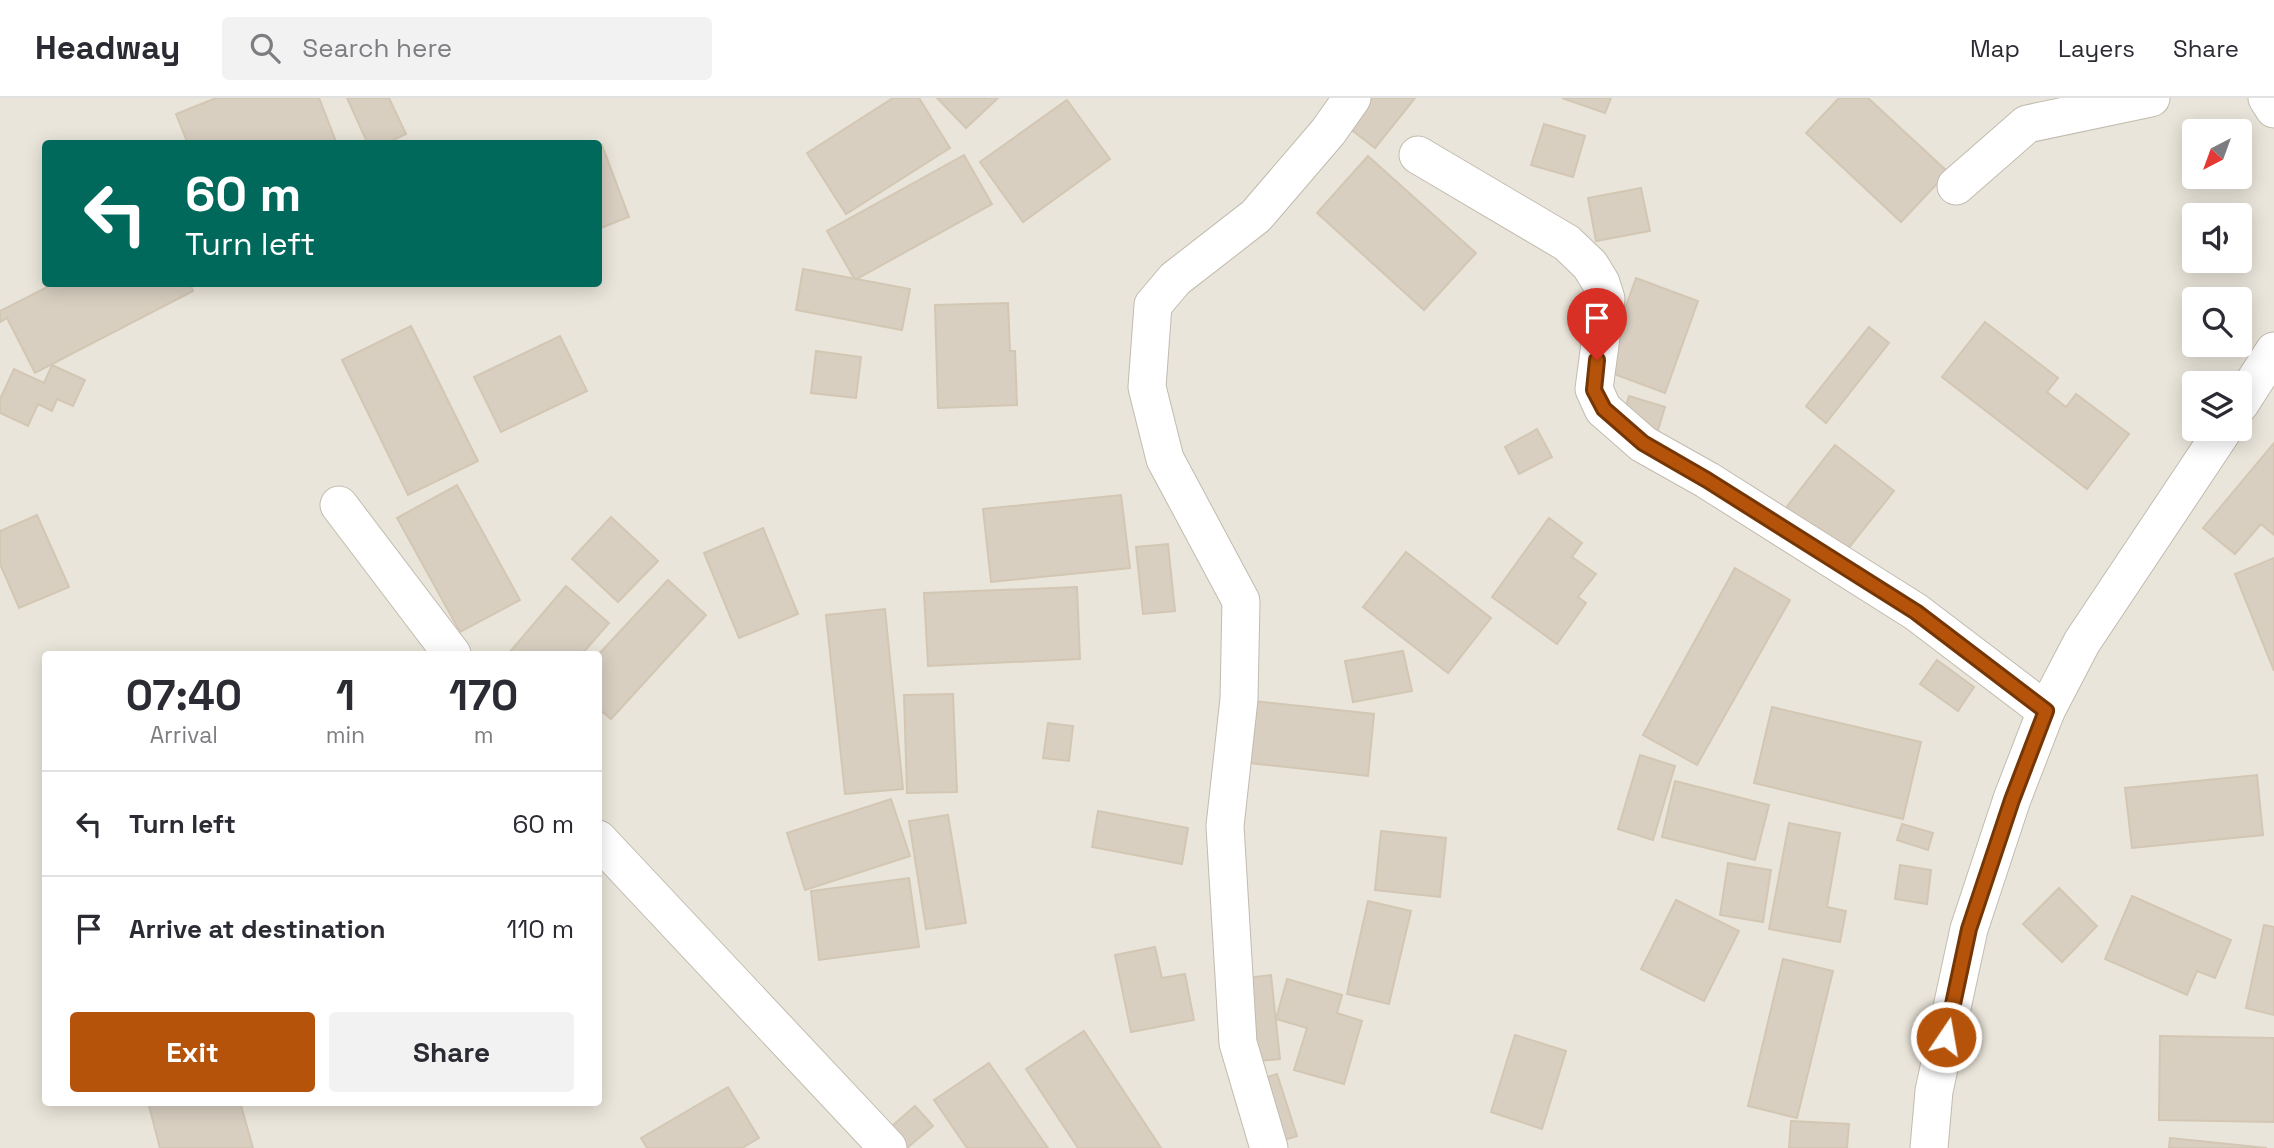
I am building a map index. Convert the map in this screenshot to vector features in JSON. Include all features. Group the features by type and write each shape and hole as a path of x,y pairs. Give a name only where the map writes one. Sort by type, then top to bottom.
{"street":[{"path":"1269,1148 1238,1043 1224,825 1239,699 1241,601 1165,459 1147,387 1153,305 1175,279 1256,216 1328,132 1352,98"},
{"path":"1956,186 2027,124 2151,98"},
{"path":"2267,98 2274,109"},
{"path":"1418,155 1567,243 1590,265 1601,283 1606,299 1594,390 1604,409 1643,443 1707,480 1916,612 2046,711"},
{"path":"2252,385 2274,351"},
{"path":"1929,1148 1934,1091 1969,929 2012,800 2046,711 2082,642 2216,441"},
{"path":"339,505 450,651"},
{"path":"602,843 888,1148"}],"shaded area":[{"path":"0,98 2274,98 2274,1148 0,1148"}],"building":[{"path":"216,98 319,98 335,140 186,140 176,114"},
{"path":"347,98 389,98 406,134 393,140 366,140"},
{"path":"893,98 919,98 950,148 846,214 807,153"},
{"path":"937,98 998,98 966,128"},
{"path":"1365,98 1415,98 1375,148 1344,124"},
{"path":"1562,98 1611,98 1605,113"},
{"path":"1839,98 1868,98 1948,172 1901,222 1806,133"},
{"path":"1067,100 1110,159 1023,222 980,162"},
{"path":"1544,124 1585,136 1573,177 1531,165"},
{"path":"602,145 629,217 602,227"},
{"path":"964,155 992,204 855,280 827,231"},
{"path":"1368,156 1476,253 1424,310 1317,213"},
{"path":"1641,188 1650,231 1596,241 1588,198"},
{"path":"803,269 910,289 902,330 796,310"},
{"path":"1636,278 1698,301 1665,393 1603,370"},
{"path":"47,287 191,287 193,291 35,373 7,318 0,322 0,311"},
{"path":"1008,303 1010,351 1015,351 1017,405 938,408 935,305"},
{"path":"1985,322 2058,378 2047,392 2066,407 2076,394 2129,434 2087,489 1942,377"},
{"path":"411,326 478,461 408,495 342,360"},
{"path":"1869,327 1889,343 1826,423 1806,406"},
{"path":"560,336 587,391 501,432 474,377"},
{"path":"816,351 861,357 856,398 811,393"},
{"path":"52,365 85,380 73,406 57,399 52,411 38,404 28,426 0,413 0,399 14,369 44,383"},
{"path":"1629,396 1665,407 1655,440 1619,429"},
{"path":"1537,429 1552,457 1519,474 1505,447"},
{"path":"2274,443 2274,535 2261,524 2235,554 2203,528"},
{"path":"1835,445 1894,491 1843,555 1785,509"},
{"path":"457,485 520,600 460,632 397,518"},
{"path":"1121,495 1130,568 991,582 983,509"},
{"path":"37,515 69,587 19,608 0,564 0,531"},
{"path":"611,517 658,561 618,602 572,559"},
{"path":"1549,518 1582,543 1572,557 1596,574 1578,597 1586,603 1557,644 1492,597"},
{"path":"763,528 798,614 739,638 704,553"},
{"path":"1168,544 1175,611 1143,614 1136,547"},
{"path":"1406,552 1491,618 1448,673 1363,607"},
{"path":"2274,558 2274,671 2235,574"},
{"path":"1735,568 1790,600 1697,765 1643,735"},
{"path":"668,580 706,615 611,719 602,711 602,651"},
{"path":"566,586 609,623 585,651 511,651"},
{"path":"1077,587 1080,659 928,666 924,593"},
{"path":"885,609 903,789 845,794 826,615"},
{"path":"1403,651 1412,691 1353,702 1345,661"},
{"path":"1937,660 1974,687 1958,711 1920,684"},
{"path":"953,694 957,792 907,793 904,695"},
{"path":"1236,699 1374,714 1368,776 1230,761"},
{"path":"1772,707 1921,742 1903,819 1754,783"},
{"path":"1048,723 1073,726 1069,761 1043,758"},
{"path":"1640,755 1675,766 1653,840 1618,829"},
{"path":"2257,775 2263,835 2132,848 2125,788"},
{"path":"1675,781 1769,805 1755,860 1662,837"},
{"path":"891,799 910,856 805,890 787,833"},
{"path":"1098,811 1188,828 1182,864 1092,847"},
{"path":"948,815 966,923 926,929 909,821"},
{"path":"1789,823 1840,833 1827,907 1846,911 1840,942 1769,929"},
{"path":"1902,824 1933,833 1928,850 1897,840"},
{"path":"1381,831 1446,838 1440,897 1375,890"},
{"path":"1728,863 1771,870 1763,922 1720,915"},
{"path":"1900,865 1931,870 1927,904 1895,899"},
{"path":"909,878 919,947 819,960 811,891"},
{"path":"2059,888 2097,926 2062,962 2023,924"},
{"path":"2132,896 2231,940 2215,978 2197,971 2187,995 2105,959"},
{"path":"1676,900 1739,931 1704,1001 1641,969"},
{"path":"1368,901 1411,911 1389,1004 1347,994"},
{"path":"2264,925 2274,927 2274,1015 2246,1008"},
{"path":"1155,947 1162,978 1185,974 1194,1020 1131,1032 1115,955"},
{"path":"1783,959 1833,971 1797,1118 1748,1106"},
{"path":"1271,975 1280,1059 1230,1064 1221,981"},
{"path":"1287,979 1342,995 1337,1013 1362,1021 1344,1084 1294,1070 1307,1028 1276,1019"},
{"path":"1084,1031 1161,1148 1078,1148 1026,1069"},
{"path":"1515,1035 1566,1051 1542,1129 1491,1112"},
{"path":"2160,1036 2274,1038 2274,1122 2159,1120"},
{"path":"989,1063 1048,1148 967,1148 934,1100"},
{"path":"1277,1074 1297,1136 1258,1148 1236,1087"},
{"path":"728,1087 759,1138 742,1148 647,1148 641,1138"},
{"path":"149,1106 241,1106 253,1148 160,1148"},
{"path":"915,1106 933,1126 907,1148 899,1148 885,1132"},
{"path":"1791,1121 1849,1124 1847,1148 1789,1148"},
{"path":"2170,1138 2267,1148 2169,1148"}],"route":[{"path":"1597,360 1594,390 1604,409 1643,443 1707,480 1916,612 2046,711 2012,800 1969,929 1946,1037"}]}
